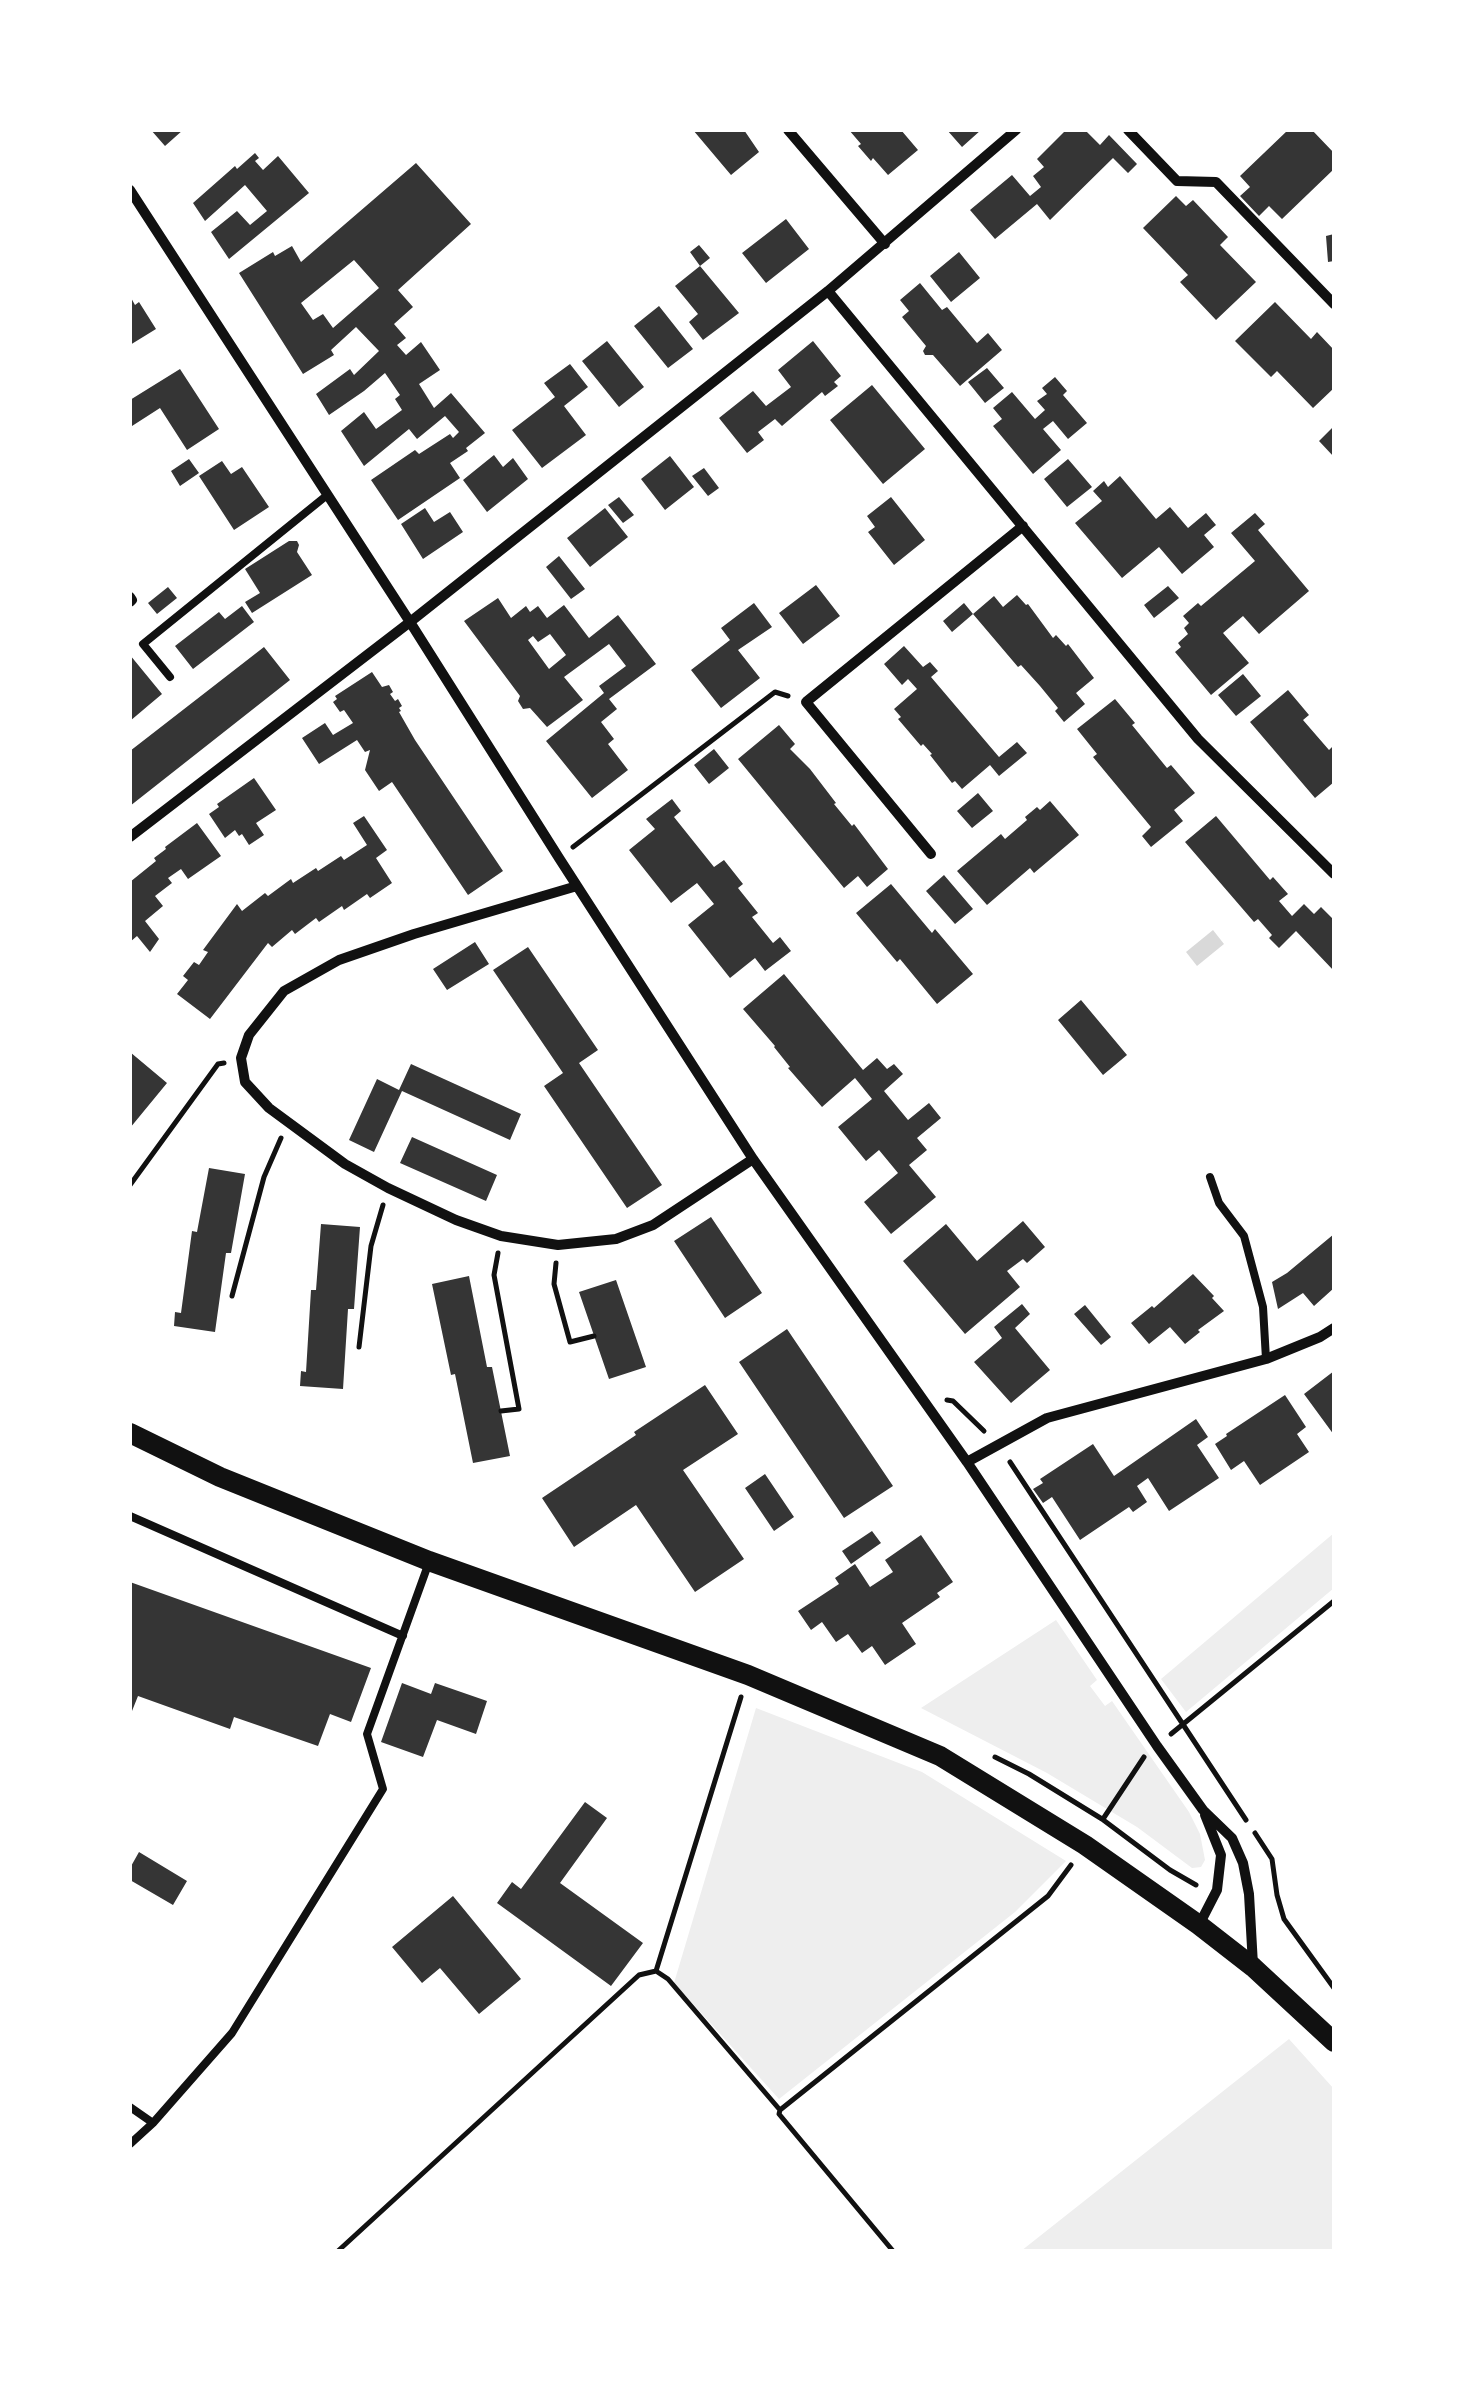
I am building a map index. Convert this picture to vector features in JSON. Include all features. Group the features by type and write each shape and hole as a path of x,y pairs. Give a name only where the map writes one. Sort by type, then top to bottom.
{"main road":[{"path":"130,1433 220,1477 429,1561 748,1676 940,1756 1084,1845 1200,1925 1253,1967 1334,2042"}],"street":[{"path":"788,130 886,244"},
{"path":"130,838 828,291 1016,130"},
{"path":"1128,130 1178,181 1216,182 1334,304"},
{"path":"130,190 754,1158 967,1462 1157,1746 1203,1810 1232,1838 1244,1863 1253,1967"},
{"path":"828,291 1198,738 1334,874"},
{"path":"931,854 806,702 1023,526"},
{"path":"578,886 339,960 284,991 249,1035 241,1058 245,1082 269,1108 345,1164 388,1188 456,1220 502,1236 558,1245 616,1239 652,1226 754,1158"},
{"path":"967,1462 1047,1418 1266,1359 1334,1328"},
{"path":"1200,1925 1217,1890 1221,1855 1203,1810"}],"lane":[{"path":"170,678 143,644 326,496"},
{"path":"1210,1177 1219,1203 1244,1236 1263,1306 1266,1359"},
{"path":"130,1516 403,1636"},
{"path":"130,2144 232,2033 383,1789 368,1734 429,1561"},
{"path":"130,2107 152,2124"}],"path":[{"path":"559,858 774,692 806,702"},
{"path":"130,1185 218,1064 241,1058"},
{"path":"232,1296 264,1178 288,1122"},
{"path":"359,1347 371,1246 388,1188"},
{"path":"501,1411 519,1408 494,1275 502,1236"},
{"path":"558,1245 554,1284 570,1342 594,1336"},
{"path":"918,1394 953,1401 999,1445 1272,1859 1284,1919 1334,1988"},
{"path":"780,2110 1048,1896 1142,1758 1334,1602"},
{"path":"656,1972 748,1676"},
{"path":"1080,1806 1200,1887"},
{"path":"338,2251 639,1975 656,1972 668,1978 893,2251"}],"shaded area":[{"path":"1213,930 1224,944 1197,966 1186,952"},
{"path":"1334,1533 1334,1588 1186,1712 1161,1679"},
{"path":"1056,1620 1097,1680 1090,1686 1105,1706 1112,1701 1189,1812 1200,1834 1205,1860 1201,1867 1192,1868 1137,1827 1047,1773 921,1708"},
{"path":"756,1708 922,1772 1066,1861 1015,1912 779,2099 674,1983"},
{"path":"1289,2039 1334,2089 1334,2251 1021,2251"}],"building":[{"path":"151,130 183,130 165,146"},
{"path":"693,130 744,130 759,152 731,175"},
{"path":"849,130 901,130 918,150 888,175 858,146 861,144"},
{"path":"947,130 981,130 962,147"},
{"path":"1066,130 1085,130 1100,145 1109,135 1137,164 1128,173 1113,158 1050,220 1037,204 995,239 970,210 1012,175 1030,196 1041,187 1033,176 1044,167 1037,159"},
{"path":"1288,130 1312,130 1334,153 1334,169 1282,219 1269,206 1259,216 1240,196 1250,187 1240,176"},
{"path":"255,153 259,158 255,161 263,170 278,156 309,193 229,259 211,232 237,211 250,225 267,211 245,185 205,221 193,203"},
{"path":"416,163 471,224 398,290 413,307 394,324 406,338 397,345 406,355 421,342 440,370 419,384 434,408 451,393 485,433 450,463 460,478 398,520 371,480 415,450 419,454 459,432 445,416 417,439 409,429 364,466 341,431 364,412 376,429 402,410 395,399 400,395 385,373 329,415 316,394 350,369 354,375 379,351 356,327 331,350 334,355 303,374 239,273 273,252 275,256 292,246 301,262","holes":["354,260 379,288 333,328 323,314 313,320 301,303"]},
{"path":"1176,196 1186,206 1193,200 1228,237 1220,245 1256,282 1216,320 1180,282 1188,275 1143,228"},
{"path":"786,219 809,249 766,283 742,253"},
{"path":"1334,234 1334,261 1328,262 1326,236"},
{"path":"699,245 710,258 700,266 690,252"},
{"path":"959,252 980,278 951,302 930,276"},
{"path":"700,266 739,313 703,340 689,322 698,314 675,286"},
{"path":"920,283 942,310 947,307 977,343 988,333 1002,350 960,386 933,355 925,355 926,346 902,317 909,311 900,300"},
{"path":"130,296 135,305 139,302 156,329 130,345"},
{"path":"1275,302 1311,339 1317,332 1334,350 1334,388 1313,408 1277,371 1271,377 1235,341"},
{"path":"659,306 693,349 668,368 634,326"},
{"path":"607,341 644,387 619,407 582,361"},
{"path":"813,341 841,376 834,382 838,386 825,396 822,392 782,426 775,419 758,432 764,440 747,453 719,418 753,391 766,406 791,387 778,370"},
{"path":"570,364 588,387 564,406 586,435 542,468 512,430 555,397 544,383"},
{"path":"987,368 1004,388 985,403 968,382"},
{"path":"180,369 219,429 187,450 160,408 132,426 130,423 130,400"},
{"path":"1055,377 1067,391 1063,395 1087,423 1068,439 1053,421 1043,429 1061,450 1033,474 993,426 1002,419 993,408 1012,392 1035,419 1045,410 1037,401 1047,394 1042,388"},
{"path":"872,385 925,449 883,484 830,420"},
{"path":"1334,426 1334,457 1319,441"},
{"path":"494,455 503,467 513,458 528,479 487,512 463,480"},
{"path":"670,456 694,487 665,510 641,479"},
{"path":"189,459 199,473 180,486 171,471"},
{"path":"1068,459 1092,487 1067,507 1044,479"},
{"path":"222,461 231,474 242,467 269,507 234,530 199,476"},
{"path":"704,468 719,488 708,496 692,476"},
{"path":"1120,476 1156,519 1170,507 1188,528 1206,513 1216,525 1204,535 1214,547 1182,574 1159,547 1122,578 1075,523 1102,501 1093,491 1104,481 1108,487"},
{"path":"619,497 634,515 623,523 608,505"},
{"path":"891,497 925,540 894,565 868,532 875,527 867,516"},
{"path":"425,508 434,522 450,512 463,532 423,559 401,524"},
{"path":"605,508 628,537 590,567 567,538"},
{"path":"1255,513 1265,524 1258,530 1309,591 1259,634 1243,616 1223,633 1249,663 1211,695 1175,652 1188,634 1184,628 1189,623 1183,616 1255,561 1231,533"},
{"path":"289,541 297,541 297,552 312,575 252,613 245,602 260,593 245,569"},
{"path":"559,556 585,589 571,599 546,567"},
{"path":"816,585 840,616 803,644 779,613"},
{"path":"1168,586 1179,598 1154,618 1144,605"},
{"path":"168,587 177,598 157,614 148,603"},
{"path":"1017,595 1053,638 1056,635 1068,644 1094,678 1076,693 1085,704 1064,722 1040,686 1021,665 1018,667 973,614 994,596 1003,607"},
{"path":"498,598 511,618 526,606 530,612 538,606 547,618 564,605 589,638 618,615 656,664 609,699 617,709 601,722 614,739 608,744 628,770 592,798 546,741 604,693 599,686 626,666 609,644 564,677 583,700 547,727 530,708 523,709 518,701 520,696 464,621","holes":["550,634 566,655 549,669 528,640 533,636 538,642"]},
{"path":"754,603 772,627 738,650 760,678 721,708 691,670 730,640 721,628"},
{"path":"964,603 973,614 952,632 943,621"},
{"path":"242,606 254,622 193,669 175,646 219,612 225,619"},
{"path":"904,646 923,667 930,662 938,671 931,677 999,757 1017,742 1027,753 999,776 990,765 962,789 955,781 952,783 932,754 898,719 901,717 894,709 917,689 908,679 902,685 884,664"},
{"path":"264,647 290,680 130,806 130,751"},
{"path":"130,655 162,694 130,721"},
{"path":"372,672 382,687 389,685 415,740 503,871 468,895 392,782 379,791 365,770 370,750 365,752 357,740 319,764 302,738 325,723 333,735 353,723 333,702 335,696"},
{"path":"1243,674 1261,696 1236,716 1218,695"},
{"path":"1288,690 1309,715 1303,720 1329,750 1334,745 1334,782 1315,798 1250,722"},
{"path":"1115,699 1167,768 1171,765 1195,793 1174,810 1183,821 1151,847 1142,836 1151,827 1093,757 1097,754 1077,729"},
{"path":"779,725 795,744 790,749 888,869 867,887 858,876 844,888 738,759"},
{"path":"714,749 729,768 709,784 694,765"},
{"path":"254,778 276,810 256,823 264,835 249,845 235,830 225,838 209,814"},
{"path":"978,793 993,811 972,828 957,811"},
{"path":"672,799 681,811 674,817 714,867 724,860 743,884 738,888 758,913 752,917 773,943 780,937 791,951 765,971 755,958 730,978 688,925 714,904 697,883 671,903 629,850 655,829 646,819"},
{"path":"1050,801 1079,835 1034,873 1030,868 987,905 957,871 1001,834 1005,839 1027,820 1025,817"},
{"path":"364,816 387,850 376,858 392,883 344,910 342,906 319,922 316,918 295,934 292,930 272,947 268,943 210,1019 177,994 188,980 183,976 194,962 199,965 208,952 203,950 237,904 242,911 291,879 293,883 367,845 353,823"},
{"path":"1216,816 1270,880 1273,877 1288,894 1279,901 1292,916 1304,904 1314,914 1321,907 1334,920 1334,971 1296,931 1279,948 1258,919 1254,922 1185,842"},
{"path":"197,823 221,856 188,879 181,869 168,878 172,883 155,896 163,906 145,921 159,939 150,952 137,936 130,942 130,882 156,861 154,858 165,847"},
{"path":"944,875 973,909 955,924 926,891"},
{"path":"891,884 973,974 937,1004 856,913"},
{"path":"475,942 489,964 447,990 433,969"},
{"path":"528,947 598,1050 579,1063 662,1185 627,1208 544,1086 563,1073 493,970"},
{"path":"784,974 863,1070 877,1058 887,1069 894,1064 903,1074 884,1091 908,1120 929,1103 941,1118 917,1138 927,1150 909,1165 936,1197 891,1234 864,1202 898,1173 879,1150 866,1161 838,1127 872,1099 855,1078 822,1107 743,1009"},
{"path":"1081,1000 1127,1055 1103,1075 1058,1020"},
{"path":"130,1052 167,1083 130,1128"},
{"path":"411,1064 521,1114 510,1140 402,1091 374,1152 349,1140 377,1079 399,1090"},
{"path":"412,1137 497,1175 486,1201 400,1163"},
{"path":"209,1168 245,1174 231,1253 226,1253 215,1332 174,1326 175,1312 181,1313 192,1231 197,1232"},
{"path":"711,1217 762,1293 725,1318 674,1241"},
{"path":"1023,1221 1045,1247 1027,1263 1023,1259 1007,1271 1020,1287 965,1334 903,1261 946,1224 977,1261"},
{"path":"321,1224 360,1227 354,1309 348,1309 343,1389 300,1386 301,1371 306,1372 311,1290 316,1290"},
{"path":"1334,1234 1334,1288 1314,1306 1303,1293 1278,1309 1272,1282"},
{"path":"1193,1274 1224,1311 1185,1344 1170,1327 1149,1344 1131,1323"},
{"path":"469,1276 510,1456 473,1463 432,1284"},
{"path":"616,1280 646,1367 609,1379 579,1292"},
{"path":"1022,1304 1030,1314 1015,1328 1050,1370 1011,1403 974,1362 1002,1338 994,1327"},
{"path":"1085,1305 1111,1337 1101,1345 1074,1314"},
{"path":"787,1329 893,1486 844,1518 739,1362"},
{"path":"1334,1371 1334,1435 1304,1394"},
{"path":"705,1385 738,1434 683,1470 744,1559 695,1592 636,1505 574,1547 542,1498"},
{"path":"1285,1395 1306,1427 1297,1434 1309,1452 1260,1485 1244,1461 1231,1470 1215,1444"},
{"path":"1196,1419 1208,1437 1197,1445 1219,1478 1169,1511 1148,1478 1137,1486 1147,1502 1133,1512 1129,1507 1080,1540 1052,1497 1043,1503 1033,1489 1043,1483 1040,1479 1093,1444 1114,1476"},
{"path":"765,1474 794,1517 774,1531 745,1488"},
{"path":"872,1531 881,1543 851,1564 842,1551"},
{"path":"921,1535 953,1582 937,1593 940,1597 902,1623 916,1644 885,1665 872,1646 862,1653 848,1634 836,1642 822,1622 811,1630 798,1611 839,1584 835,1578 855,1564 870,1587 893,1572 885,1560"},
{"path":"130,1582 371,1668 351,1722 330,1714 318,1746 234,1717 230,1729 138,1696 130,1716"},
{"path":"402,1683 431,1694 435,1683 487,1701 476,1734 437,1720 423,1757 381,1742"},
{"path":"585,1802 607,1818 560,1883 643,1943 611,1986 497,1903 512,1882 521,1889"},
{"path":"139,1852 187,1881 173,1905 130,1880 130,1868"},
{"path":"453,1896 521,1979 479,2014 440,1968 422,1983 392,1947"}]}
